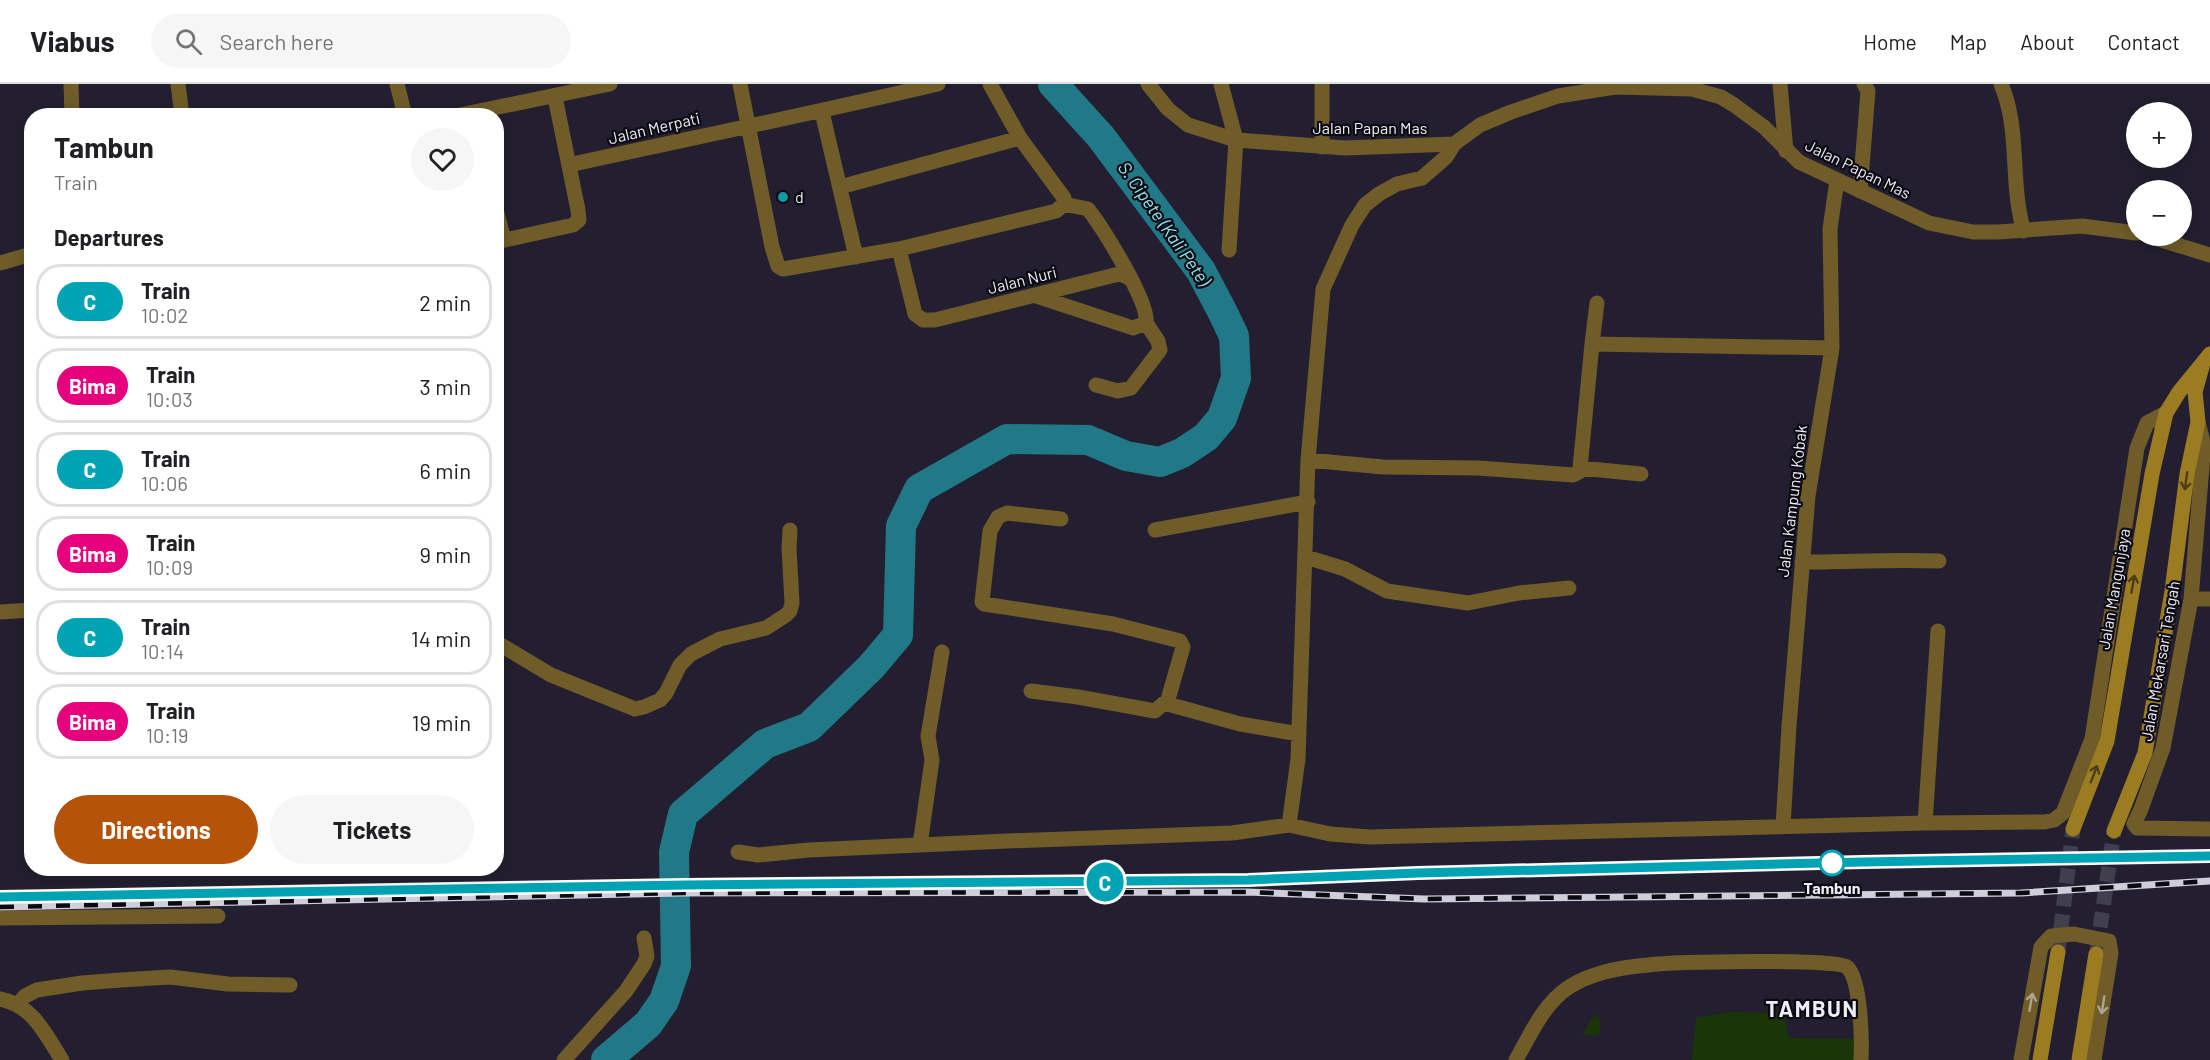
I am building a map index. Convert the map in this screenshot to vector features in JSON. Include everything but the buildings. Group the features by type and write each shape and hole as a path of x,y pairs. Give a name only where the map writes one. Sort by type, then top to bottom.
{"main road":[{"name":"Jalan Mangunjaya","path":"2073,829 2106,741 2152,474 2166,413 2179,392 2207,358"},
{"name":"Jalan Mangunjaya","path":"2114,831 2145,753 2172,591 2187,474 2198,422 2195,392 2207,358"},
{"path":"2040,1060 2058,952"},
{"path":"2079,1060 2096,954"}],"street":[{"path":"71,84 72,108"},
{"path":"178,84 181,108"},
{"path":"397,84 403,108"},
{"path":"504,108 610,84"},
{"path":"740,84 772,247 778,266 783,269 898,249 1056,211 1064,204 1064,198 1020,138 990,84"},
{"name":"Jalan Merpati","path":"569,165 938,84"},
{"name":"Jalan Papan Mas","path":"1148,84 1168,109 1188,125 1236,140 1322,147 1454,144 1480,125 1558,96 1571,88 1692,89 1707,92 1734,105 1764,127 1799,162 1929,222 1973,232 2023,231 2060,226 2082,226 2126,232"},
{"path":"1221,84 1236,140 1229,250"},
{"path":"1322,147 1323,84"},
{"path":"1780,84 1786,151"},
{"path":"1860,190 1868,91 1864,84"},
{"path":"2001,84 2008,100 2012,123 2017,195 2023,231"},
{"path":"504,240 577,223 579,215 555,97"},
{"path":"822,111 856,257"},
{"path":"840,187 1020,138"},
{"path":"1289,825 1299,734 1308,460 1323,289 1352,225 1365,205 1397,184 1422,178 1446,157 1454,144"},
{"name":"Jalan Kampung Kobak","path":"1783,826 1788,726 1808,496 1832,348 1830,229 1837,180"},
{"path":"1064,204 1088,209 1108,237 1147,316 1146,323 1158,341 1160,350 1135,385 1122,391 1096,386"},
{"path":"2181,246 2210,255"},
{"name":"Jalan Nuri","path":"898,249 915,314 922,320 935,320 1121,274 1129,278"},
{"path":"0,263 24,256"},
{"path":"1036,296 1133,328 1146,323"},
{"path":"1308,460 1383,467 1478,468 1573,475 1579,472 1597,303"},
{"path":"1592,344 1832,348"},
{"path":"738,852 769,854 809,850 1233,832 1289,825 1330,834 1370,837 2054,820 2063,813 2092,739 2137,448 2147,423 2166,413"},
{"name":"Jalan Mekarsari Tengah","path":"2198,422 2203,442 2203,455 2191,598 2163,748 2134,824 2137,828 2210,829"},
{"path":"1580,468 1641,474"},
{"path":"1155,530 1308,502"},
{"path":"1061,519 1007,513 999,517 989,537 990,547 981,599 983,603 1113,624 1180,641 1184,647 1167,704"},
{"path":"504,647 551,675 596,695 635,709 652,705 666,693 680,665 691,654 720,639 766,628 790,611 792,603 790,530"},
{"path":"1305,557 1345,568 1387,591 1468,603 1519,592 1569,588"},
{"path":"1802,562 1856,562 1884,559 1939,561"},
{"path":"2191,598 2210,599"},
{"path":"0,612 24,610"},
{"path":"1925,823 1938,631"},
{"path":"921,845 932,760 928,736 942,652"},
{"path":"1031,691 1155,711 1161,704 1167,704 1240,724 1299,734"},
{"path":"0,918 218,916"},
{"path":"2021,1060 2041,947 2051,936 2074,934 2109,941 2111,953 2094,1060"},
{"path":"564,1060 626,991 644,964 647,956 644,938"},
{"path":"1516,1060 1536,1024 1555,1000 1569,987 1603,973 1648,964 1806,961 1845,965 1852,973 1857,990 1861,1060"},
{"path":"18,1005 26,996 37,990 121,980 170,977 236,985 290,985"},
{"path":"0,999 18,1005 31,1014 62,1060"}],"green space":[{"path":"1728,1012 1784,1013 1789,1038 1860,1039 1861,1060 1692,1060 1696,1018"},
{"path":"1595,1015 1599,1015 1600,1033 1596,1036 1582,1034"}],"waterway":[{"name":"S. Cipete (Kali Pete)","path":"606,1060 648,1024 664,1001 676,966 674,852 683,814 765,744 809,727 871,667 898,635 901,526 919,489 1007,439 1088,440 1126,456 1160,462 1182,453 1206,437 1222,418 1236,378 1234,336 1223,313 1201,271 1101,137 1053,84"}],"tunnel":[{"path":"2058,952 2073,829"},
{"path":"2097,950 2114,831"}],"railway":[{"path":"894,884 1248,880 1418,873 2027,858 2210,856"},
{"path":"0,907 684,893 1247,892 1424,899 2021,893 2210,881"},
{"path":"0,897 111,895"}],"train":[{"name":"C","path":"0,897 685,885 1153,882 1863,862 2210,856"}],"place":[{"name":"d","path":"783,197"},
{"name":"Tambun","path":"1832,863"}],"district":[{"name":"TAMBUN","path":"1812,1009"}]}
